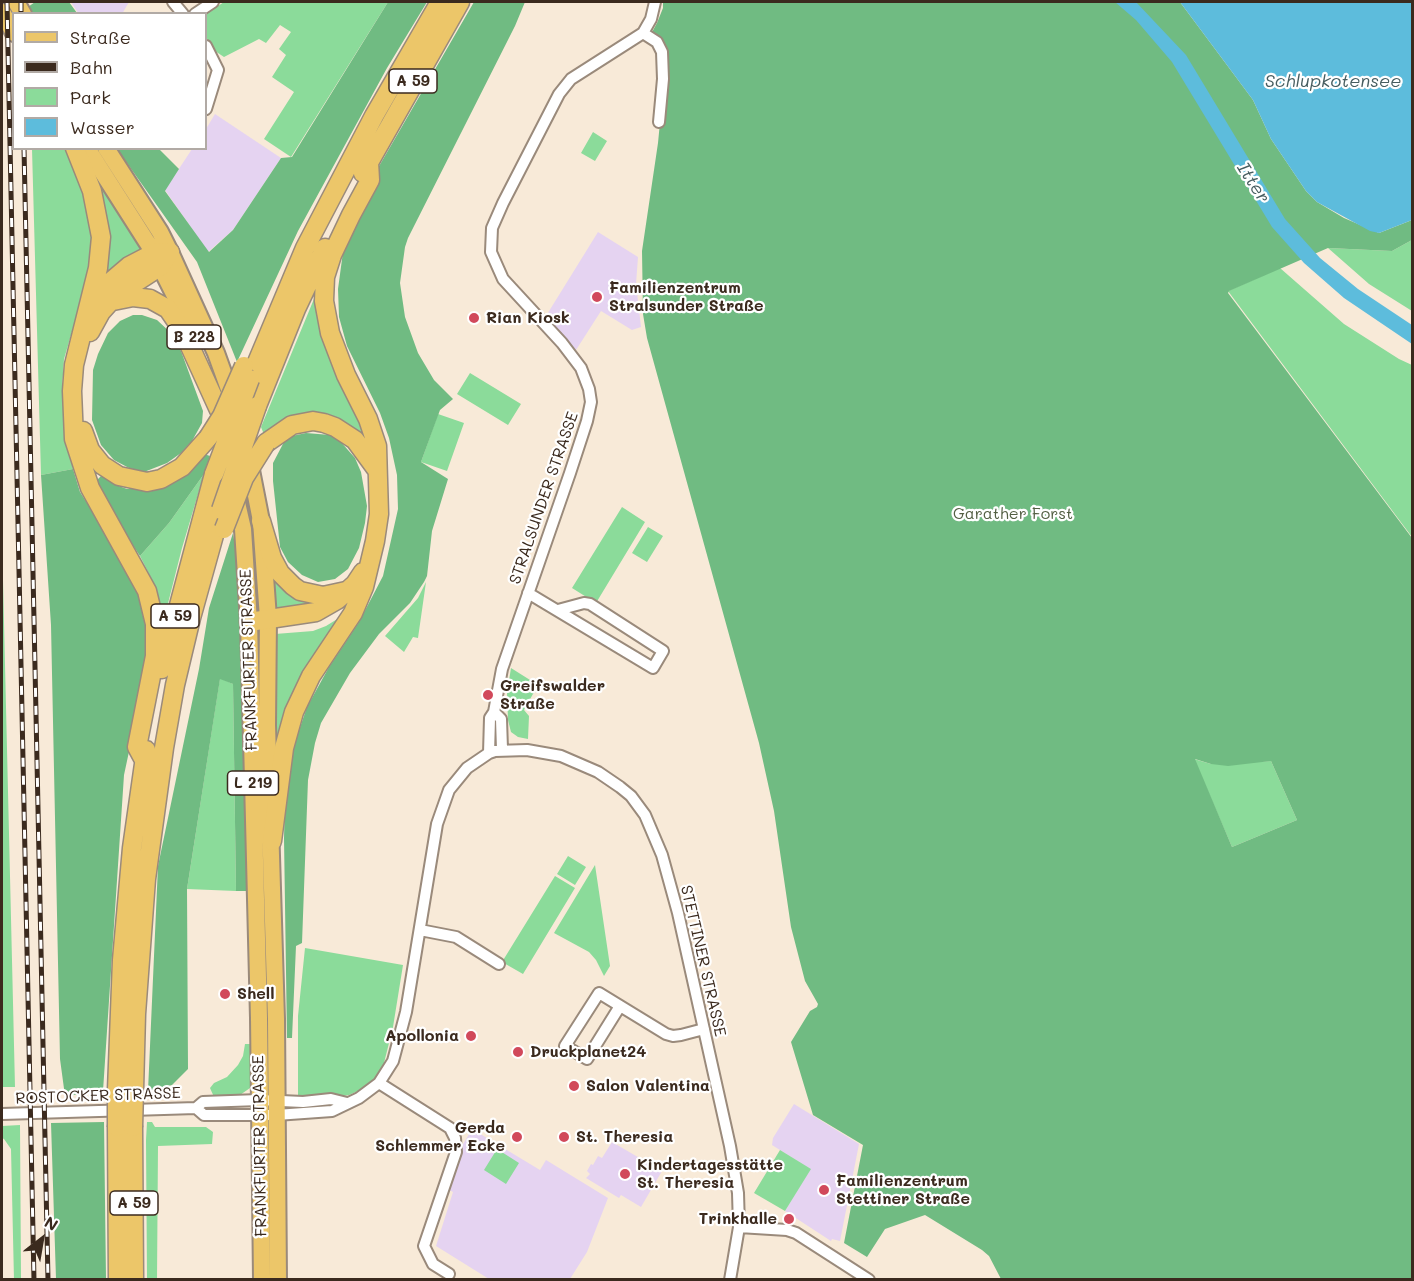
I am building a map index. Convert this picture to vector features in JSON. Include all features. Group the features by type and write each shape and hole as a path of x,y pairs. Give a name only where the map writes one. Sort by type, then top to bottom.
{"highway":[{"name":"A 59","path":"118,1280 125,1127 122,960 132,848 144,760 174,616 214,474 268,312 281,302 305,248 374,116 440,2"},
{"name":"A 59","path":"125,1090 136,1014 150,838 175,685 221,510 257,406 296,309 369,162 460,2"},
{"path":"76,150 92,191 101,237 98,268 74,365 72,391 74,439 90,488 147,591 156,624 155,656 137,747 144,760"},
{"path":"249,622 297,629 322,622 345,608 368,564 375,541 379,514 376,446 368,418 346,375 330,333 324,301 325,277 332,255 370,180 369,162"},
{"path":"89,308 109,283 129,266 161,257"},
{"path":"161,257 101,312 89,335 82,366 80,406 83,436 90,450 102,465 119,476 147,482 160,479 182,467 208,438 247,373"},
{"path":"111,302 133,297 142,298 150,299 168,309 183,331 219,410"},
{"path":"207,561 218,553 224,529 244,478 266,443 292,425 313,421 335,427 355,440 377,470"},
{"path":"261,521 272,558 280,573 293,586 300,591 323,596 356,589"},
{"path":"272,841 284,748 294,711 311,676 353,613 356,589"},
{"name":"A 59","path":"125,1127 134,1280"}],"main road":[{"path":"2,12 12,30"},
{"name":"FRANKFURTER STRASSE","path":"88,150 161,257 216,353 245,435 261,521 268,624 267,725 272,841 268,1108 262,1280"},
{"name":"FRANKFURTER STRASSE","path":"107,150 160,232 161,257 208,373 219,410 226,454 243,529 249,622 268,1108 278,1280"}],"street":[{"path":"198,12 213,2"},
{"path":"655,2 651,19 643,33 657,42 662,52 663,79 658,122"},
{"name":"STRALSUNDER STRASSE","path":"489,753 490,718 494,712 502,669 570,473 591,402 581,368 562,343 503,279 491,252 492,228 559,93 571,80 643,33"},
{"path":"207,48 218,70 207,106"},
{"path":"528,592 653,668 663,651 590,604 584,603 558,610"},
{"name":"STRALSUNDER STRASSE","path":"494,712 501,719 502,749"},
{"name":"ROSTOCKER STRASSE","path":"2,1114 196,1108 202,1102 268,1108 331,1099 347,1103 359,1098 379,1083 393,1061 396,1051 406,1012 437,824 446,798 459,775 489,753 502,749"},
{"name":"STETTINER STRASSE","path":"502,749 549,754 586,766 620,787 641,810 657,840 667,872 734,1164 739,1227 730,1280"},
{"path":"420,930 456,937 499,964"},
{"path":"620,1006 587,1059 565,1046 599,993 666,1034 673,1036 704,1029"},
{"path":"379,1083 450,1128 455,1138 456,1152 424,1246 433,1264 449,1274"},
{"path":"739,1227 787,1230 796,1233 862,1277"}],"shaded area":[{"path":"71,2 129,2 123,12 77,12"},
{"path":"215,114 281,158 233,230 208,252 165,190 191,150 207,150 207,127"},
{"name":"Familienzentrum Stralsunder Straße","path":"598,232 638,257 636,284 641,327 632,330 601,311 576,350 546,316"},
{"name":"Familienzentrum Stettiner Straße","path":"794,1104 859,1144 840,1241 832,1239 831,1241 785,1211 810,1169 772,1145 773,1138"},
{"path":"472,1129 540,1170 546,1160 608,1198 587,1252 570,1279 489,1279 436,1246 453,1192 447,1189 459,1151"},
{"name":"Kindertagesstätte St. Theresia","path":"612,1142 662,1171 641,1207 621,1195 619,1198 586,1178 590,1174 587,1171 591,1164 593,1165 598,1156 602,1158"}],"green space":[{"path":"35,2 69,2 76,12 30,12 28,7"},
{"path":"224,2 388,2 291,157 264,139 294,92 272,77 286,55 279,49 291,32 280,25 266,43 259,39 224,57 215,51 207,39 207,13"},
{"path":"388,2 427,2 387,68 298,231 237,362 197,262 118,150 160,150 179,169 165,191 209,252 233,230 281,158 292,157"},
{"path":"474,2 525,2 408,238 400,283 405,317 418,353 434,380 453,399 440,410 421,462 448,479 432,531 427,576 424,582 410,603 379,634 350,673 321,723 315,743 308,780 302,943 296,946 292,1038 287,1038 284,838 285,799 293,748 307,707 329,667 359,622 383,576 398,509 397,475 389,438 380,413 347,346 339,317 338,289 343,252 371,180"},
{"name":"Garather Forst","path":"663,2 1180,2 1253,100 1271,139 1306,191 1317,202 1344,218 1379,233 1412,220 1412,240 1392,251 1328,248 1228,293 1412,538 1412,1279 1001,1279 989,1256 982,1250 925,1215 885,1229 867,1257 844,1243 863,1145 813,1115 791,1042 810,1011 818,1004 805,981 791,927 774,811 759,743 647,338 643,314 642,251 658,143 664,81 664,52 651,34 663,8","holes":["1195,759 1228,766 1271,761 1297,820 1232,847"]},
{"path":"593,132 607,141 595,161 581,153"},
{"path":"32,150 65,150 84,193 93,236 91,267 64,359 62,390 73,469 41,475"},
{"path":"88,159 146,252 98,291"},
{"path":"1412,240 1412,311 1369,284 1328,248 1392,251"},
{"path":"1280,268 1344,324 1412,365 1412,537 1228,291"},
{"path":"321,282 371,445 348,425 265,437 261,427"},
{"path":"133,315 142,315 157,320 171,333 181,351 203,411 202,423 192,441 181,453 167,463 144,472 129,468 114,460 101,445 92,420 93,370 98,354 108,333 120,321"},
{"path":"470,373 521,404 508,425 457,394"},
{"path":"438,414 464,423 447,471 421,462"},
{"path":"306,433 330,435 340,441 355,458 361,472 367,506 359,548 348,569 335,579 318,582 302,575 288,562 280,547 273,481 273,463 284,442 292,436"},
{"path":"204,454 210,456 204,474 169,523 140,556 113,516 96,481 102,475 116,485 127,489 148,489 169,485 187,475"},
{"path":"73,469 80,492 123,559 138,595 146,629 146,660 143,686 124,775 103,1091 65,1096 60,1059 51,625 41,475"},
{"path":"204,474 162,627 157,590 140,556 169,523"},
{"path":"622,507 645,522 596,603 572,588"},
{"path":"648,527 663,536 647,562 632,553"},
{"path":"233,533 246,614 250,891 236,891 233,684 220,679 187,889 188,1069 172,1085 148,1091 158,866 199,669 209,608"},
{"path":"2,538 15,1087 2,1087"},
{"path":"271,560 315,604 298,608 274,609"},
{"path":"426,582 418,638 413,637 404,652 385,636 418,598"},
{"path":"347,613 307,674 277,771 275,634 313,631"},
{"path":"511,668 538,685 524,710 529,716 528,739 518,737 511,732 508,720 507,693"},
{"path":"220,678 233,684 236,891 187,889"},
{"path":"1194,759 1211,764 1271,761 1297,820 1232,847"},
{"path":"568,856 586,867 575,885 557,874"},
{"path":"595,865 610,966 604,976 589,952 554,933"},
{"path":"555,876 575,888 523,974 502,962"},
{"path":"305,948 403,965 393,1027 381,1075 369,1086 349,1095 298,1099 298,1016"},
{"path":"245,1044 251,1044 253,1081 250,1088 240,1095 214,1097 210,1088 214,1083 227,1077 238,1065 243,1056"},
{"path":"104,1122 106,1279 56,1279 51,1123"},
{"path":"147,1122 152,1122 155,1127 206,1127 213,1132 212,1144 158,1146 157,1279 147,1279"},
{"path":"20,1125 21,1279 14,1280 11,1149 2,1138 2,1126"},
{"path":"497,1149 519,1163 506,1184 484,1170"},
{"path":"780,1150 811,1169 785,1211 754,1193"}],"water":[{"name":"Itter","path":"1115,2 1136,2 1186,55 1285,219 1320,258 1358,289 1412,325 1412,344 1344,298 1304,263 1272,227 1172,62 1136,20"},
{"name":"Schlupkotensee","path":"1180,2 1412,2 1412,220 1379,233 1370,231 1317,202 1306,191 1271,139 1253,100"}],"railway":[{"path":"7,2 34,1280"},
{"path":"21,2 21,12"},
{"path":"24,150 48,1280"}],"place":[{"name":"Familienzentrum Stralsunder Straße","path":"597,297"},
{"name":"Rian Kiosk","path":"474,318"},
{"name":"Greifswalder Straße","path":"488,695"},
{"name":"Shell","path":"225,994"},
{"name":"Apollonia","path":"471,1036"},
{"name":"Druckplanet24","path":"518,1052"},
{"name":"Salon Valentina","path":"574,1086"},
{"name":"Gerda Schlemmer Ecke","path":"517,1137"},
{"name":"St. Theresia","path":"564,1137"},
{"name":"Kindertagesstätte St. Theresia","path":"625,1174"},
{"name":"Familienzentrum Stettiner Straße","path":"824,1190"},
{"name":"Trinkhalle","path":"789,1219"}]}
